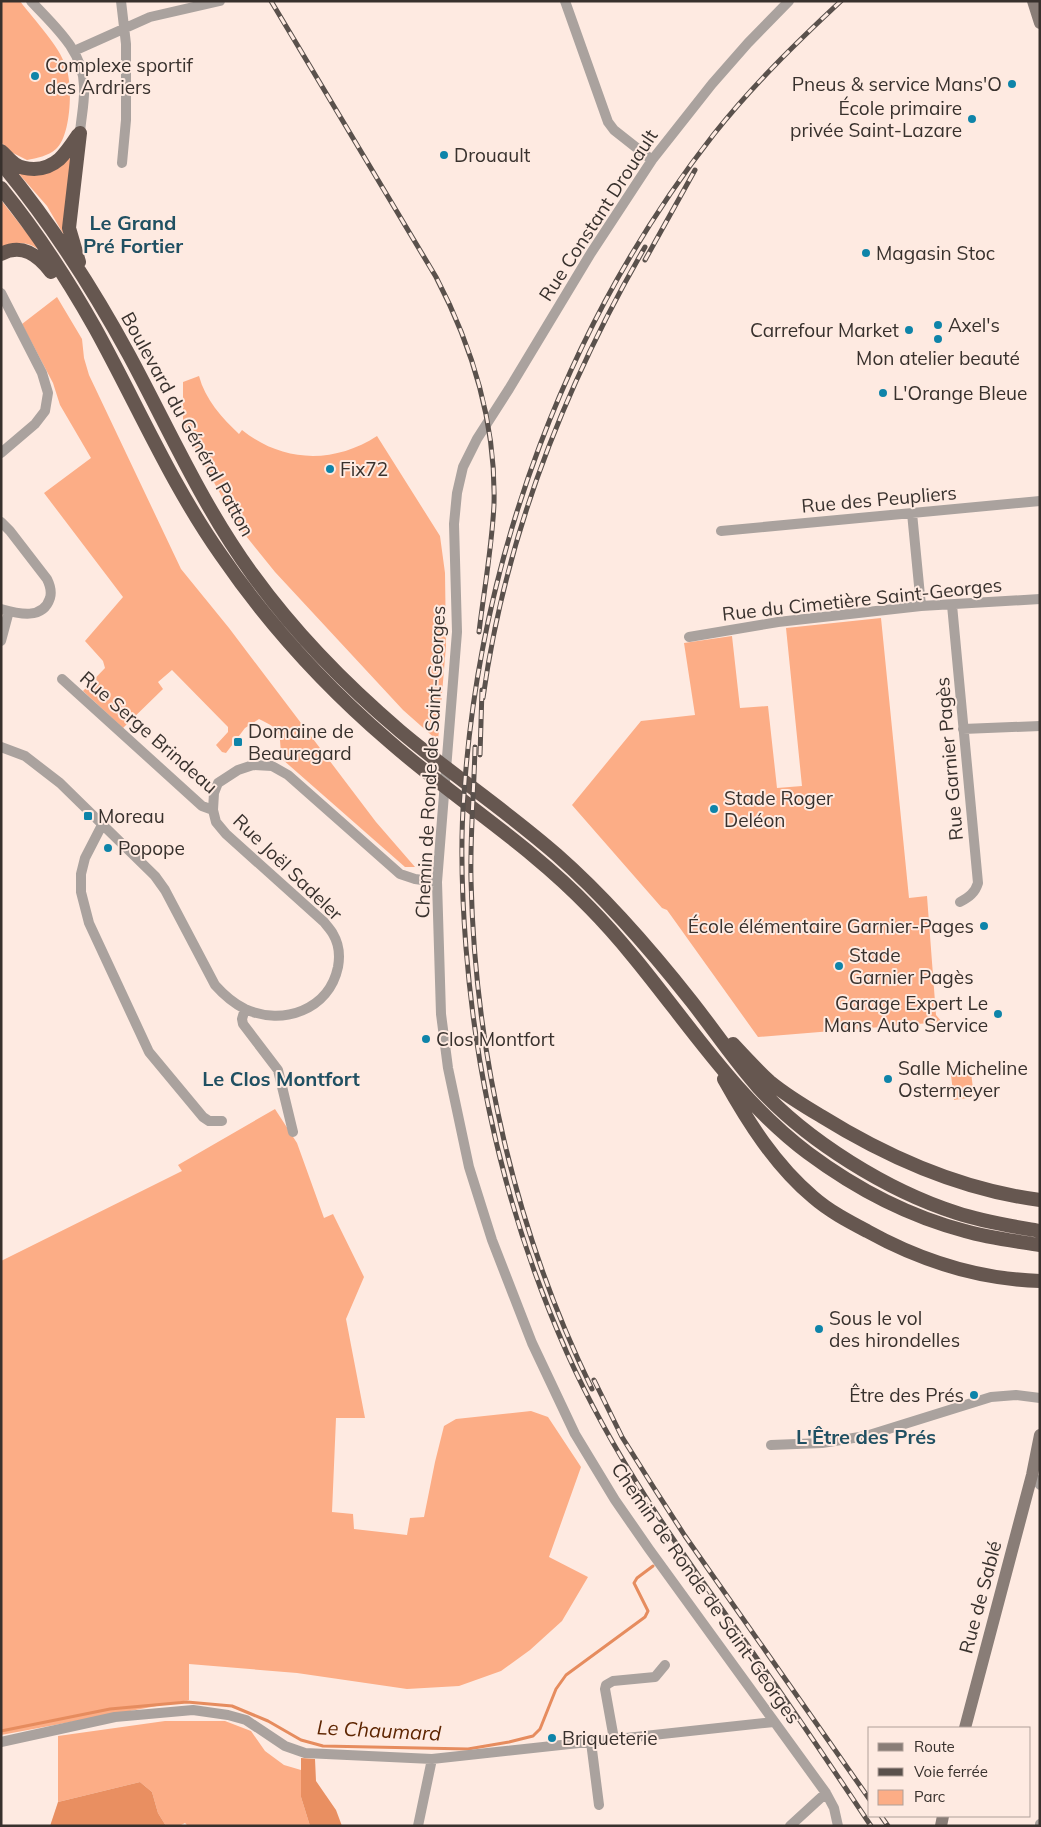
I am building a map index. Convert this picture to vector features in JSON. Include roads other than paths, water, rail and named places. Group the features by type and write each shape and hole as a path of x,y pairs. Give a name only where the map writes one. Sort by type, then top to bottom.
{"highway":[{"path":"1,151 15,164 26,169 45,168 63,157 80,133"},
{"path":"80,133 69,228 82,275"},
{"name":"Boulevard du Général Patton","path":"1,163 39,210 82,275 129,355 201,492 252,574 305,639 349,684 401,732 557,855 599,895 694,1004"},
{"name":"Boulevard du Général Patton","path":"1,188 17,207 94,326 188,504 220,554 262,610 295,650 340,697 391,744 547,868 589,906 644,969 705,1046"},
{"path":"1,254 18,249 34,254 42,260 77,314 94,326"},
{"path":"694,1004 771,1082 798,1102 849,1134 905,1162 964,1183 1040,1200"},
{"path":"694,1004 721,1042 759,1089 816,1140 898,1189 933,1205 962,1215 1040,1231"},
{"path":"705,1046 748,1098 776,1126 808,1153 863,1189 894,1206 962,1230 1015,1242 1040,1245"},
{"path":"705,1046 748,1121 764,1142 792,1177 840,1217 899,1249 961,1271 1018,1280 1040,1281"}],"main road":[{"path":"1033,1 1040,22"},
{"name":"Rue de Sablé","path":"965,1727 1036,1480 1040,1435"}],"street":[{"path":"31,1 66,39 79,60 84,86 80,133"},
{"path":"121,1 125,27 126,120 122,163"},
{"path":"74,51 150,16 220,1"},
{"path":"565,1 608,122 614,130 652,160"},
{"name":"Rue Constant Drouault","path":"463,467 477,439 510,389 591,253 652,160 712,84 748,43 790,1"},
{"path":"1,293 42,373 48,393 45,411 35,424 1,453"},
{"name":"Chemin de Ronde de Saint-Georges","path":"463,467 457,493 454,524 457,632 437,882 441,1014 448,1068 467,1158 492,1240 532,1343 576,1434 615,1500 649,1549 826,1792 834,1808 838,1826"},
{"name":"Rue des Peupliers","path":"721,531 1040,501"},
{"path":"912,513 921,606"},
{"path":"1,522 47,579 51,592 47,604 42,611 34,614 5,610 1,641"},
{"name":"Rue du Cimetière Saint-Georges","path":"689,637 778,622 921,606 1040,598"},
{"name":"Rue Garnier Pagès","path":"952,605 978,883 972,895 960,902"},
{"name":"Rue Serge Brindeau","path":"62,679 202,806 213,810"},
{"path":"964,729 1040,726"},
{"name":"Rue Joël Sadeler","path":"1,747 25,756 60,783 155,876 165,890 215,985 227,997 245,1009 266,1015 287,1015 310,1008 324,997 335,980 339,961 339,949 334,934 324,922 226,834 216,822 213,810 214,793 218,783 228,775 253,765 272,766 288,775 400,874 414,879 437,882"},
{"path":"102,825 86,858 81,874 81,892 89,923 149,1052 203,1117 208,1121 222,1122"},
{"path":"245,1009 242,1019 243,1024 278,1070 293,1132"},
{"path":"771,1446 866,1436 991,1398 1016,1395 1040,1398"},
{"path":"614,1739 604,1689 606,1685 613,1682 655,1677 665,1665"},
{"path":"1,1742 115,1717 193,1710 228,1715 246,1720 285,1746 305,1752 432,1760 774,1722"},
{"path":"591,1742 599,1805"},
{"path":"418,1826 432,1760"},
{"path":"790,1826 826,1792"}],"waterway":[{"name":"Le Chaumard","path":"1,1731 110,1709 187,1702 232,1706 268,1721 301,1740 323,1746 468,1749 533,1736 540,1729 556,1689 566,1675 645,1617 648,1611 634,1583 637,1578 653,1566"}],"railway":[{"path":"271,1 436,277 461,331 471,359 480,387 486,416 494,474 492,536 479,632"},
{"path":"841,1 775,65 714,134 662,207 615,283 575,363 540,445 511,530 489,617 473,705 464,794 462,871 471,1000 478,1052 499,1155 529,1255 567,1353 605,1428 648,1501 871,1826"},
{"path":"645,260 695,170"},
{"path":"483,698 493,638 506,580 542,465 564,409 589,354 645,247"},
{"path":"480,755 482,690"},
{"path":"475,747 471,847 474,946 491,1076 504,1141 521,1205 541,1267 565,1329 592,1389"},
{"path":"594,1380 622,1437 685,1536 868,1797"},
{"path":"882,1817 888,1826"}],"place":[{"name":"Complexe sportif des Ardriers","path":"35,76"},
{"name":"Pneus & service Mans'O","path":"1012,84"},
{"name":"École primaire privée Saint-Lazare","path":"972,119"},
{"name":"Drouault","path":"444,155"},
{"name":"Magasin Stoc","path":"866,253"},
{"name":"Axel's","path":"938,325"},
{"name":"Carrefour Market","path":"909,330"},
{"name":"Mon atelier beauté","path":"938,339"},
{"name":"L'Orange Bleue","path":"883,393"},
{"name":"Fix72","path":"330,469"},
{"name":"Domaine de Beauregard","path":"238,742"},
{"name":"Stade Roger Deléon","path":"714,809"},
{"name":"Moreau","path":"88,816"},
{"name":"Popope","path":"108,848"},
{"name":"École élémentaire Garnier-Pages","path":"984,926"},
{"name":"Stade Garnier Pagès","path":"839,966"},
{"name":"Garage Expert Le Mans Auto Service","path":"998,1014"},
{"name":"Clos Montfort","path":"426,1039"},
{"name":"Salle Micheline Ostermeyer","path":"888,1079"},
{"name":"Sous le vol des hirondelles","path":"819,1329"},
{"name":"Être des Prés","path":"974,1395"},
{"name":"Briqueterie","path":"552,1738"}],"district":[{"name":"Le Grand Pré Fortier","path":"133,234"},
{"name":"Le Clos Montfort","path":"281,1078"},
{"name":"L'Être des Prés","path":"866,1436"}]}
